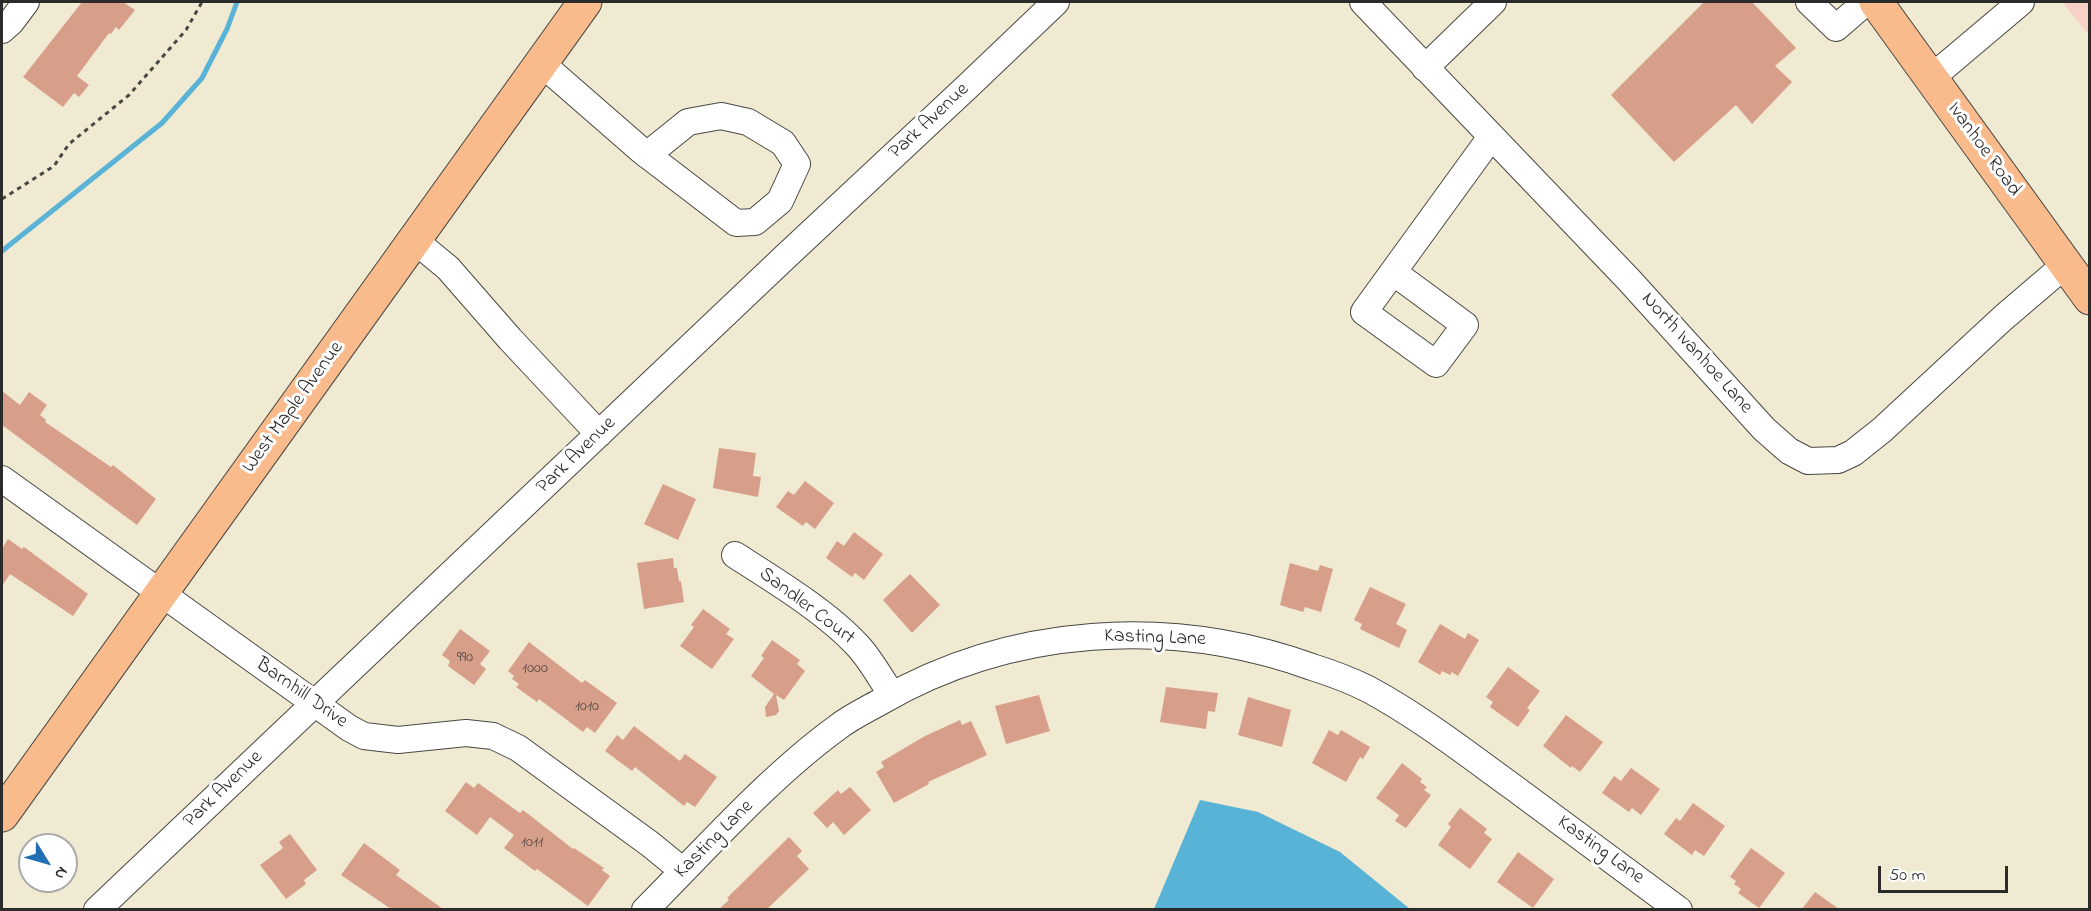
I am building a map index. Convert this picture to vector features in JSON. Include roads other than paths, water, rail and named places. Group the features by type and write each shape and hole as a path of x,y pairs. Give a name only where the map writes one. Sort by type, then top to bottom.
{"main road":[{"name":"West Maple Avenue","path":"2,815 585,2"},
{"name":"Ivanhoe Road","path":"1876,2 2090,298"}],"street":[{"path":"2,30 26,2"},
{"name":"Park Avenue","path":"98,909 969,87 1056,2"},
{"name":"North Ivanhoe Lane","path":"1362,2 1629,280 1764,429 1789,451 1808,460 1838,460 1853,453 1882,430 2002,318 2065,265"},
{"path":"1425,68 1493,2"},
{"path":"1809,2 1836,28 1866,2"},
{"path":"1931,78 2022,2"},
{"path":"541,63 647,155 736,223 755,222 780,201 797,164 783,143 748,122 721,116 688,122 647,155"},
{"path":"1393,272 1491,137"},
{"path":"414,240 448,268 510,339 599,434"},
{"name":"Barnhill Drive","path":"2,480 349,728 364,736 398,740 466,733 493,736 518,748 650,844 683,871"},
{"name":"Sandler Court","path":"735,555 774,580 842,630 859,647 892,695"},
{"name":"Kasting Lane","path":"645,909 793,762 841,725 892,695 960,665 1008,650 1063,639 1144,634 1209,639 1277,654 1367,689 1432,727 1679,909"}],"water":[{"path":"1200,800 1258,812 1340,852 1410,909 1154,909"}],"waterway":[{"path":"2,251 162,123 202,78 227,29 237,2"}]}
